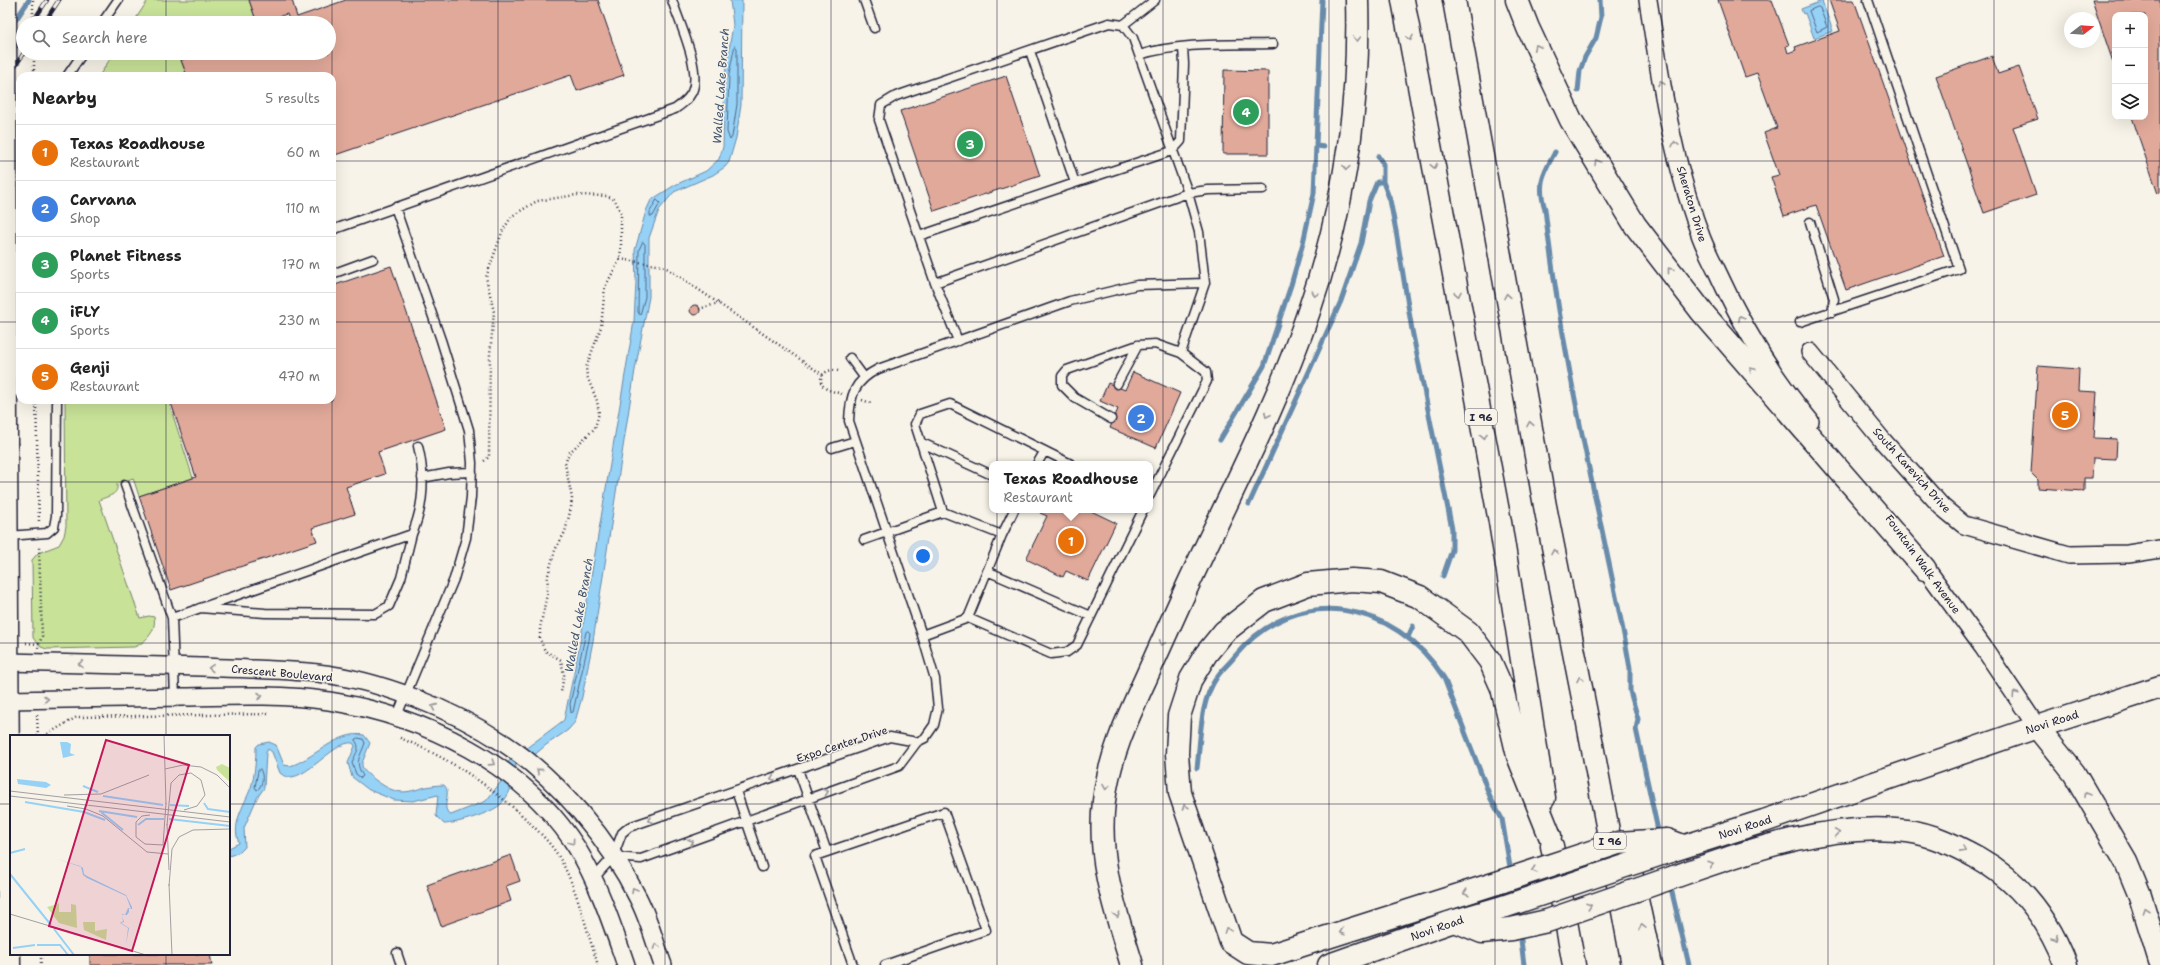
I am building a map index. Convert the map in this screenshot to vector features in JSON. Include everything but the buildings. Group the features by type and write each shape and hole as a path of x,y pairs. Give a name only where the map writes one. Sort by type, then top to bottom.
{"main road":[{"path":"5,0 6,445 4,633 8,662 5,695 5,939 10,965"},
{"path":"1132,965 1109,888 1103,859 1102,832 1108,772 1131,712 1269,409 1311,305 1336,217 1350,139 1356,65 1357,0"},
{"name":"I 96","path":"1403,0 1500,522 1550,836 1574,965"},
{"name":"I 96","path":"1454,0 1545,506 1587,718 1633,965"},
{"path":"1517,0 1528,28 1571,120 1636,225 1702,312 1925,569"},
{"path":"1550,836 1518,756 1502,688 1490,661 1468,632 1420,597 1381,582 1352,580 1308,584 1264,601 1224,632 1206,654 1191,679 1179,716 1176,754 1180,793 1231,942 1248,953 1271,955 1618,843 1673,846"},
{"name":"Novi Road","path":"1329,965 1455,921 1506,906 1673,846 1764,821 2037,727 2160,687"},
{"path":"1587,718 1605,754 1651,965"},
{"path":"2037,727 2074,772 2126,862 2142,902 2160,961"},
{"path":"1455,921 1482,932 1511,929 1547,921 1674,877 1793,839 1850,830 1908,831 1952,844 1990,864 2019,888 2040,913 2057,941 2066,965"}],"street":[{"name":"Sheraton Drive","path":"1648,0 1663,94 1682,175 1699,231 1724,286 1760,354 1800,409"},
{"name":"South Karevich Drive","path":"1810,352 1883,441 1942,507 1964,524 2069,554 2128,554 2160,549"},
{"name":"Fountain Walk Avenue","path":"1800,409 1898,527 1925,569 1983,647 2037,727"},
{"name":"Crescent Boulevard","path":"8,662 174,666 318,673 358,681 405,695 469,723 505,744 568,797 613,856 639,900 663,965"},
{"path":"5,695 38,699 279,696 330,702 396,718 427,728 458,743 494,764 527,790 548,812 576,847 594,878 626,965"}],"lane":[{"path":"107,16 118,0"},
{"path":"336,229 675,109 685,102 692,91 695,78 693,66 672,0"},
{"path":"864,0 874,28"},
{"path":"1123,25 1155,0"},
{"path":"1800,322 1958,269 1868,0"},
{"path":"958,341 934,283 879,120 881,105 896,96 1109,23 1123,25 1133,38 1188,193 1199,232 1204,283 1181,353"},
{"path":"1139,55 1154,50 1183,46 1273,44"},
{"path":"919,236 1172,151 1181,141 1184,64 1183,46"},
{"path":"1030,51 1075,183"},
{"path":"70,72 78,60"},
{"path":"934,283 1188,193 1208,190 1263,189"},
{"path":"395,207 441,340 469,430 472,472 466,538 454,579 396,718"},
{"path":"1810,222 1834,299 1832,312"},
{"path":"336,273 373,259"},
{"path":"613,856 641,860 899,766 917,742 925,738 934,725 938,708 935,679 922,635 854,440 849,421 852,397 855,388 864,377 878,369 1070,301 1137,285 1204,283"},
{"path":"1111,419 1075,398 1062,385 1062,376 1067,370 1138,345 1154,344 1181,353 1206,372 1207,382 1153,489"},
{"path":"1117,384 1138,345"},
{"path":"850,358 864,377"},
{"path":"4,536 39,534 52,531 56,516 57,404"},
{"path":"943,512 915,424 920,414 950,404 1064,461"},
{"path":"832,448 854,440"},
{"path":"920,442 989,474"},
{"path":"200,608 265,613 375,614 389,606 401,578 421,500 422,465 418,446"},
{"path":"1039,461 1044,452"},
{"path":"422,478 448,473 472,472"},
{"path":"125,485 172,618 175,697"},
{"path":"864,540 943,512 1002,535"},
{"path":"968,618 1013,513"},
{"path":"922,635 968,618 1051,654 1067,652 1077,645 1141,513"},
{"path":"172,618 412,534"},
{"path":"987,571 1091,616"},
{"name":"Expo Center Drive","path":"594,878 613,856 622,833 629,827 890,737 917,742"},
{"path":"798,769 827,852"},
{"path":"736,791 762,867"},
{"path":"853,965 815,856 944,812 986,930 885,965"},
{"path":"397,953 401,965"}],"path":[{"path":"33,0 33,16"},
{"path":"34,60 34,72"},
{"path":"472,472 489,457 490,354 494,312 486,277 502,230 512,216 537,201 576,195 607,196 615,200 621,213 620,259 605,287 601,327 586,368 587,376 597,400 598,413 595,428 569,453 565,464 572,498 571,508 565,532 555,550 550,569 544,612 540,628 541,645 551,656 561,660 564,666 561,692"},
{"path":"620,259 663,266 823,374"},
{"path":"699,309 719,303"},
{"path":"823,374 830,370 838,371"},
{"path":"823,374 822,382 825,388 871,403"},
{"path":"36,404 42,636 38,646 38,663"},
{"path":"38,699 38,735"},
{"path":"46,735 77,717 272,714"},
{"path":"396,736 430,750 482,782 537,830 558,856 569,877 598,965"}],"green space":[{"path":"148,0 249,0 255,16 138,16"},
{"path":"109,60 181,60 186,72 102,72"},
{"path":"65,404 169,404 193,478 139,496 133,478 117,484 115,493 99,500 140,618 149,616 154,617 154,627 152,632 142,643 134,647 47,649 41,647 33,638 32,560 38,553 59,545 64,536 66,526"}],"water":[{"path":"730,0 742,0 741,105 736,138 729,162 725,167 713,175 674,192 659,210 649,238 649,297 635,370 593,641 582,697 575,722 568,730 546,745 531,758 516,764 512,786 507,797 500,805 473,818 449,824 444,824 436,816 438,795 413,801 394,800 369,790 352,777 348,763 355,746 353,743 345,744 336,749 297,776 288,777 280,773 272,752 268,749 266,753 264,788 257,798 244,828 245,847 240,852 230,856 230,848 239,843 237,835 238,820 252,784 256,747 259,744 269,742 276,745 284,765 290,766 307,758 335,741 354,735 364,735 370,743 362,766 368,774 385,786 402,792 444,785 447,792 446,808 451,815 486,801 500,783 509,761 564,720 580,643 634,321 636,282 635,250 646,211 651,200 675,185 706,171 719,159 723,147 725,74 733,25"},
{"path":"1822,1 1833,31 1814,38 1805,13 1803,14 1801,9"}],"waterway":[{"path":"18,16 29,0"},
{"path":"1220,440 1264,366 1291,285 1303,243 1314,193 1322,0"},
{"path":"1578,91 1580,71 1585,57 1596,38 1601,17 1600,0"},
{"path":"13,24 16,20"},
{"path":"1317,146 1324,147"},
{"path":"1555,152 1544,173 1541,186 1560,317 1580,425 1625,640 1630,668 1630,691 1638,719 1636,729 1659,835"},
{"path":"1378,156 1383,164 1383,182 1390,200 1412,330 1452,529 1452,550 1443,576"},
{"path":"1249,504 1341,301 1361,243 1369,201 1377,182 1383,182"},
{"path":"1197,768 1204,709 1211,687 1221,671 1259,633 1286,617 1315,610 1344,610 1372,618 1399,632 1423,652 1444,678 1491,799 1502,819 1511,873"},
{"path":"1408,637 1413,626"},
{"path":"1670,884 1689,965"},
{"path":"1520,932 1524,965"}],"railway":[{"path":"37,16 47,0"},
{"path":"49,16 59,0"},
{"path":"0,70 16,46"},
{"path":"0,88 19,60"}],"place":[{"name":"iFLY","path":"1246,112"},
{"name":"Planet Fitness","path":"970,144"},
{"name":"Genji","path":"2065,415"},
{"name":"Carvana","path":"1141,418"},
{"name":"Texas Roadhouse","path":"1071,541"}],"water label":[{"name":"Walled Lake Branch","path":"721,86"},
{"name":"Walled Lake Branch","path":"579,615"}]}
